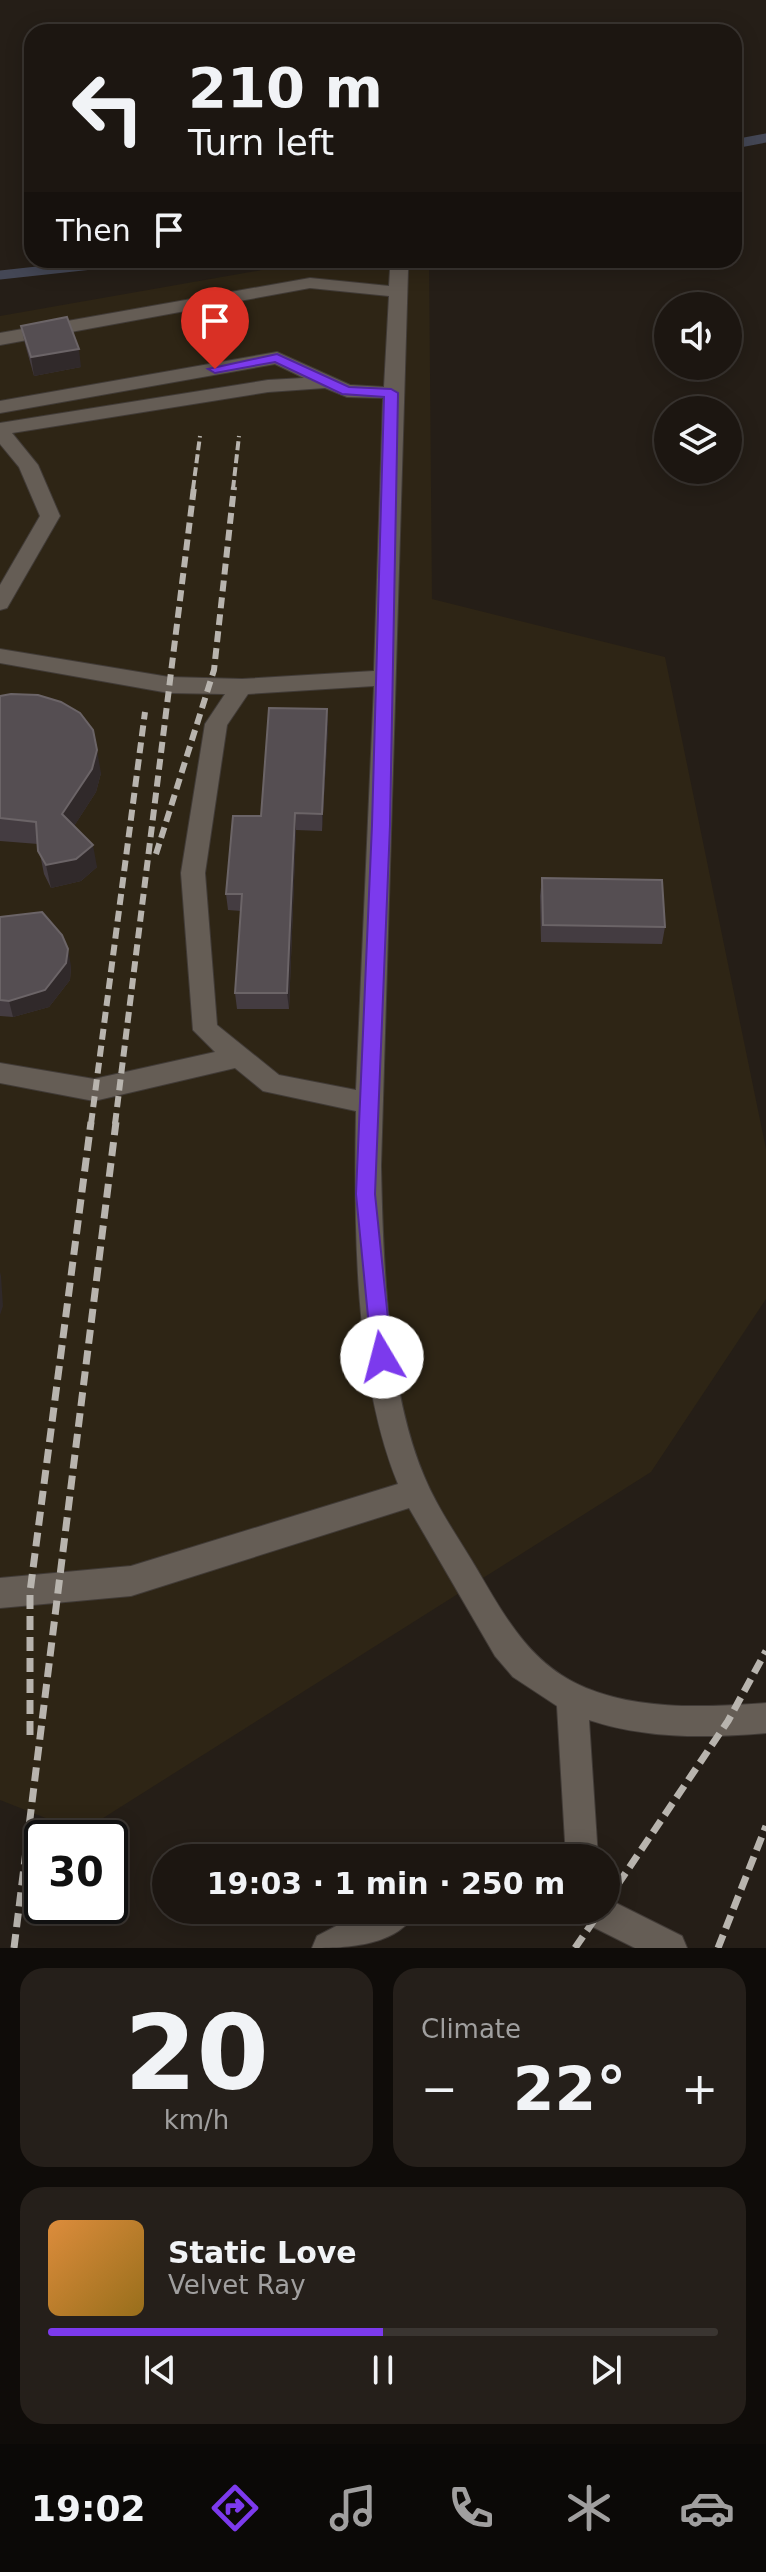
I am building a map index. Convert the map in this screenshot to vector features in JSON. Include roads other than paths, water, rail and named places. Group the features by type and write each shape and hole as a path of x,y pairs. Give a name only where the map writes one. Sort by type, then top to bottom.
{"street":[{"path":"0,339 310,283 398,281 391,393 366,1194 378,1333 395,1430 416,1492 485,1611 524,1666 572,1697 609,1711 664,1721 766,1718"},
{"path":"0,407 277,358 347,391 391,393"},
{"path":"0,603 50,516 28,465 0,430 268,386 328,382"},
{"path":"0,656 169,685 242,687 384,678"},
{"path":"242,687 216,724 193,873 205,1030 272,1084 368,1103"},
{"path":"0,1073 94,1090 119,1087 238,1057"},
{"path":"0,1593 131,1581 416,1492"},
{"path":"572,1697 581,1844"},
{"path":"620,1923 670,1948"},
{"path":"329,1948 374,1924"}],"waterway":[{"path":"742,142 766,138"},
{"path":"0,275 64,268"}],"railway":[{"path":"193,489 200,436"},
{"path":"233,489 239,436"},
{"path":"115,1124 194,487"},
{"path":"156,854 214,670 234,487"},
{"path":"91,1124 145,712"},
{"path":"30,1735 30,1592 91,1122"},
{"path":"14,1948 116,1122"},
{"path":"620,1881 728,1721 766,1651"},
{"path":"718,1948 766,1826"},
{"path":"575,1948 591,1924"}]}
